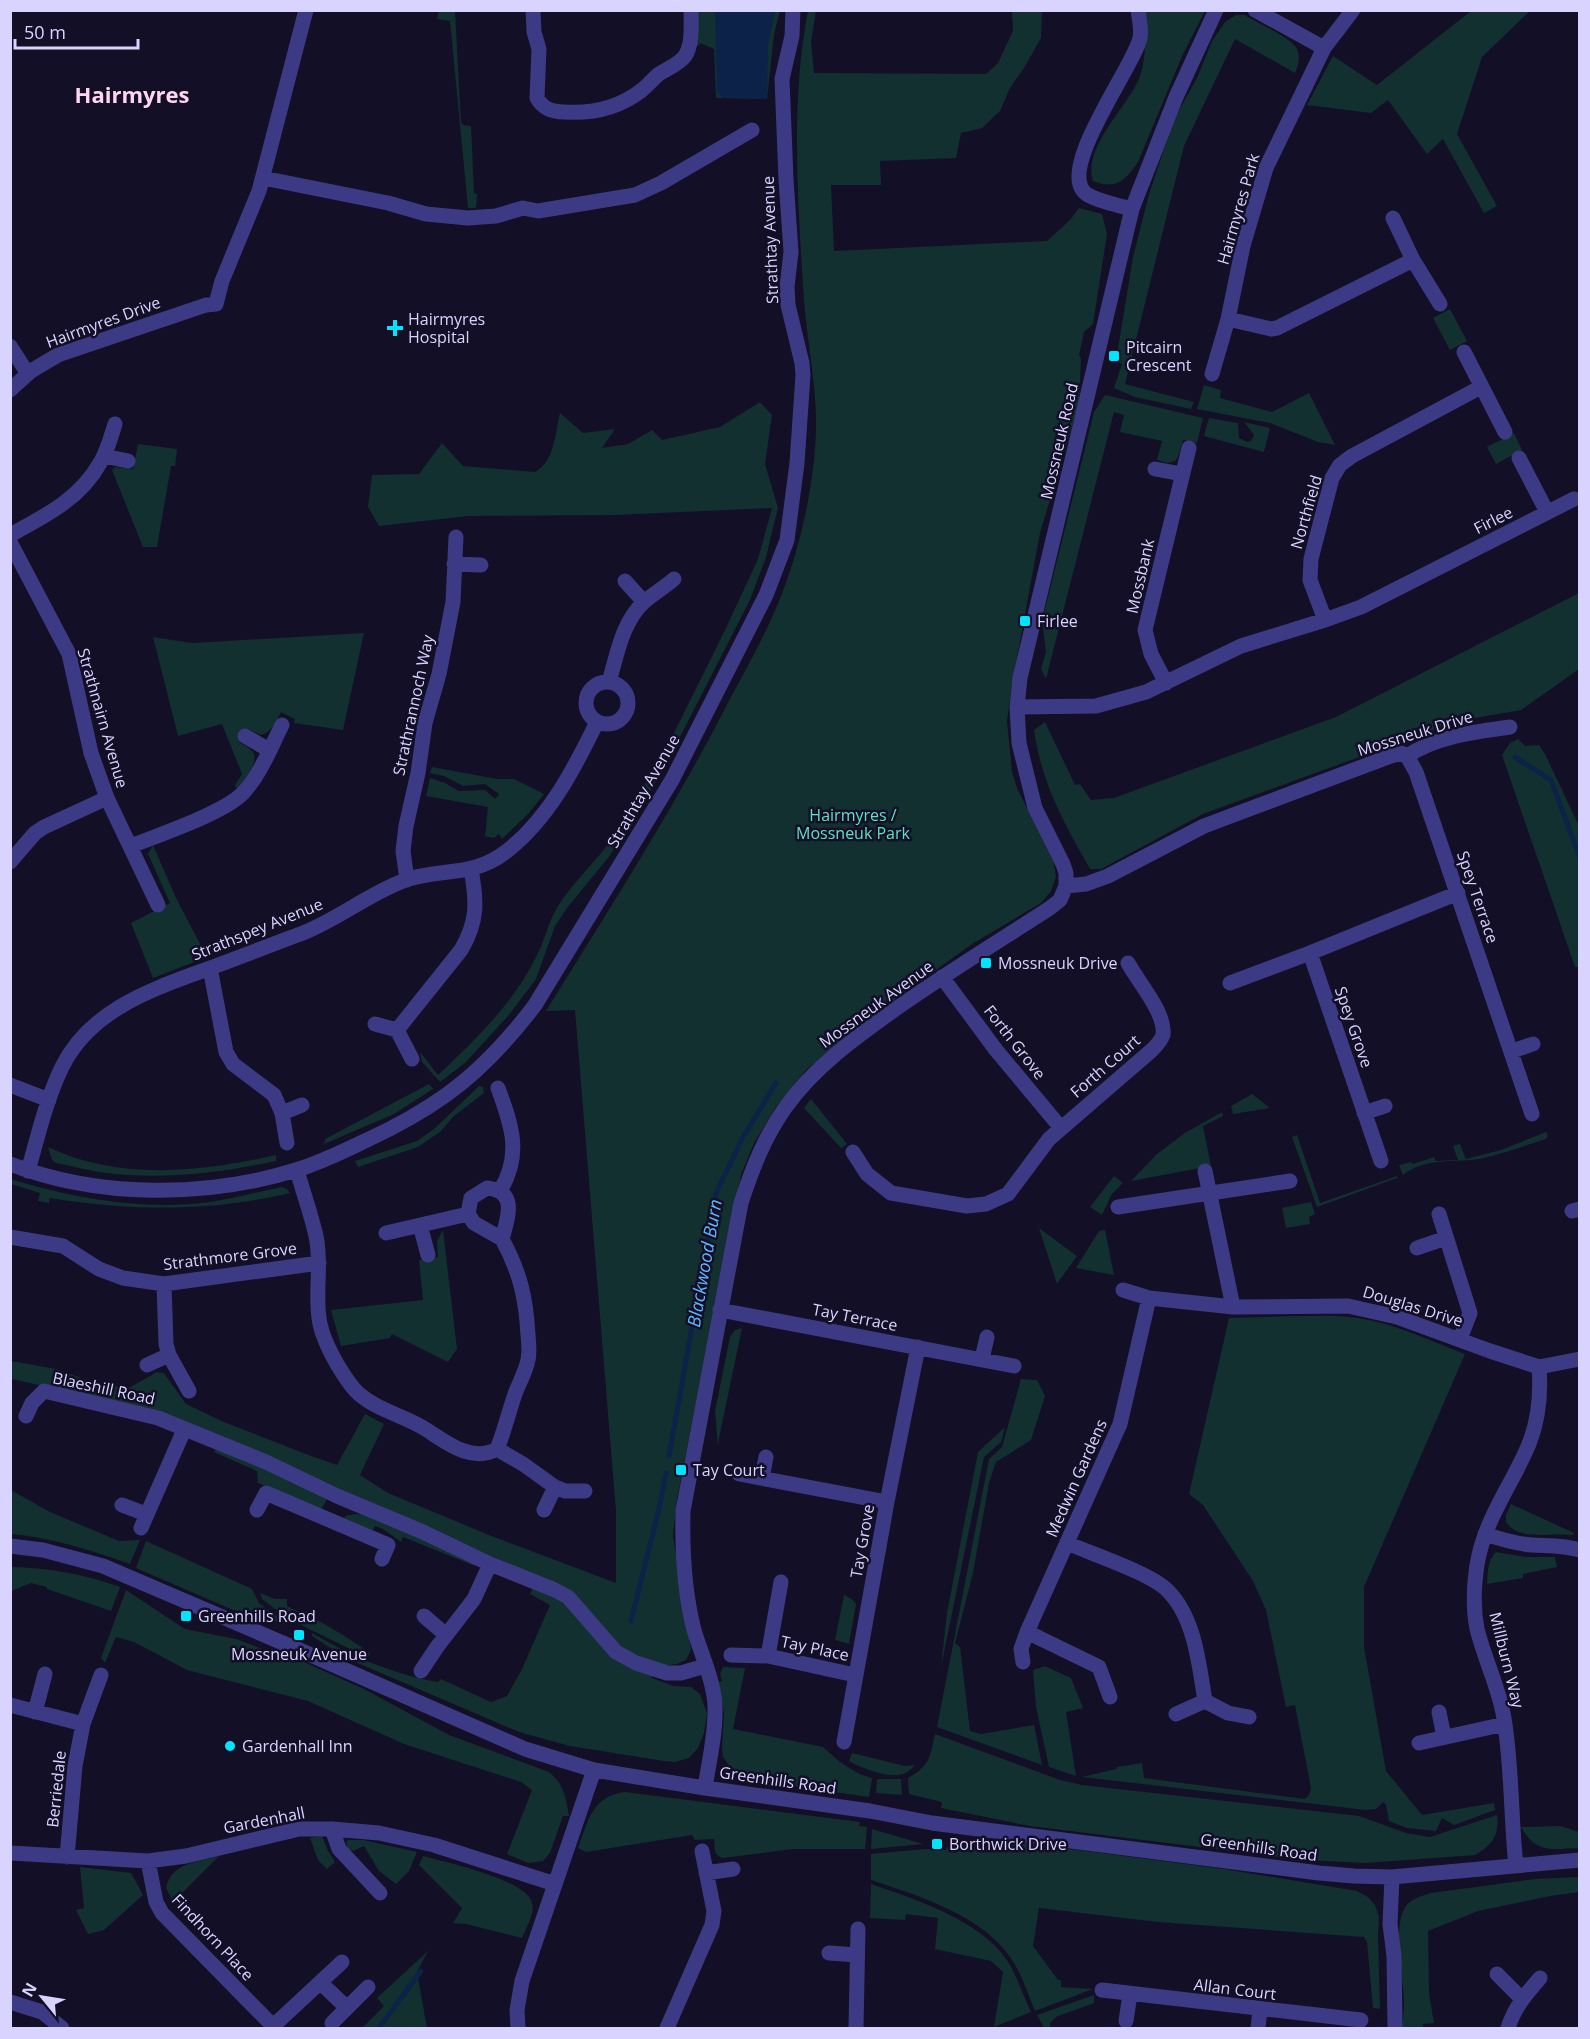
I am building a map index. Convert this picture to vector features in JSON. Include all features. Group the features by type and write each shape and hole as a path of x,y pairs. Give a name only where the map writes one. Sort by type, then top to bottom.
{"street":[{"path":"306,10 263,178 388,203 426,214 468,218 496,216 523,208 538,210 635,195 661,183 752,130"},
{"path":"533,10 534,32 539,49 537,98 540,104 551,111 578,113 603,111 615,106 641,91 657,75 685,57 690,39 691,10"},
{"name":"Strathtay Avenue","path":"10,1164 28,1171 106,1188 151,1191 237,1184 297,1170 403,1123 447,1095 489,1058 519,1027 535,1005 672,780 766,595 787,540 797,464 803,375 788,305 787,287 791,252 782,80 790,44 793,10"},
{"path":"1132,209 1086,195 1080,186 1079,174 1085,144 1127,70 1140,37 1138,10"},
{"name":"Mossneuk Road","path":"1066,886 1063,864 1035,808 1019,743 1017,707 1029,636 1058,524 1132,209 1176,97 1216,10"},
{"path":"1255,10 1324,48"},
{"name":"Hairmyres Park","path":"1212,374 1266,168 1324,48 1353,10"},
{"name":"Hairmyres Drive","path":"10,390 28,374 58,355 206,305 216,304 222,281 263,178"},
{"path":"1393,218 1413,260 1440,304"},
{"path":"1228,319 1271,329 1277,328 1413,260"},
{"path":"10,346 28,374"},
{"path":"1464,352 1505,432"},
{"name":"Northfield","path":"1324,620 1310,580 1311,559 1332,478 1340,465 1352,456 1481,387"},
{"path":"10,535 64,505 92,477 104,456 115,424"},
{"name":"Mossbank","path":"1166,683 1151,654 1145,630 1189,448"},
{"path":"104,456 128,461"},
{"path":"1519,458 1547,512"},
{"path":"1155,469 1182,474"},
{"name":"Firlee","path":"1017,707 1096,706 1146,692 1241,646 1361,607 1574,499"},
{"name":"Strathrannoch Way","path":"407,880 403,851 406,826 418,773 425,723 439,674 453,602 456,537"},
{"name":"Strathnairn Avenue","path":"10,542 69,654 91,753 107,798 158,906"},
{"path":"454,564 481,565"},
{"path":"609,682 621,639 631,618 644,602 674,579"},
{"path":"625,581 644,602"},
{"path":"609,682 621,687 626,693 628,706 627,712 617,722 611,724 597,722 588,712 587,698 595,686 609,682"},
{"name":"Strathspey Avenue","path":"28,1171 49,1100 63,1066 74,1049 103,1017 164,985 326,924 362,900 407,880 471,870 491,862 508,850 540,817 560,791 597,722"},
{"path":"131,846 190,822 231,802 243,793 282,725"},
{"name":"Mossneuk Drive","path":"1066,886 1086,884 1108,876 1215,822 1391,756 1401,753 1407,756 1419,748 1462,734 1510,727"},
{"path":"245,736 269,750"},
{"name":"Spey Terrace","path":"1407,756 1416,772 1532,1114"},
{"path":"10,862 35,833 72,813 107,798"},
{"path":"397,1030 461,950 469,936 475,922 476,907 471,870"},
{"name":"Mossneuk Avenue","path":"705,1788 715,1720 715,1704 693,1627 686,1586 682,1548 683,1511 741,1203 749,1177 762,1147 785,1108 829,1060 850,1042 942,977 1050,908 1060,900 1066,886"},
{"path":"1230,983 1458,893"},
{"name":"Spey Grove","path":"1310,953 1381,1161"},
{"name":"Forth Court","path":"1061,1128 1152,1050 1161,1039 1163,1025 1159,1013 1128,963"},
{"path":"210,968 226,1052 234,1064 274,1095 282,1113 287,1143"},
{"name":"Forth Grove","path":"942,977 996,1050 1061,1128"},
{"path":"375,1024 397,1030 412,1059"},
{"path":"1512,1051 1533,1044"},
{"path":"10,1085 49,1100"},
{"path":"498,1088 509,1117 514,1154 509,1176 500,1191"},
{"path":"282,1113 302,1105"},
{"path":"1364,1113 1385,1106"},
{"path":"853,1152 867,1174 891,1193 967,1206 986,1204 1008,1194 1049,1138 1061,1128"},
{"path":"297,1170 316,1236 319,1263 319,1317 324,1338 344,1376 358,1393 374,1405 425,1429 442,1441 466,1452 483,1455 497,1449 516,1390 527,1367 529,1355 527,1308 515,1263 502,1239 474,1223 468,1214 471,1198 477,1192 487,1188 500,1191 505,1195 509,1213 502,1239"},
{"path":"1205,1171 1233,1306"},
{"path":"1118,1207 1290,1181"},
{"path":"386,1233 468,1214"},
{"path":"1438,1214 1470,1313 1460,1339"},
{"path":"420,1225 428,1255"},
{"name":"Strathmore Grove","path":"10,1237 63,1246 99,1269 123,1278 164,1284 319,1263"},
{"path":"1417,1248 1446,1238"},
{"path":"164,1284 166,1344 169,1355 189,1391"},
{"name":"Douglas Drive","path":"1123,1290 1149,1298 1233,1306 1348,1306 1397,1317 1490,1352 1539,1367 1580,1359"},
{"name":"Medwin Gardens","path":"1023,1662 1021,1649 1027,1632 1120,1424 1149,1298"},
{"name":"Tay Terrace","path":"720,1310 1014,1366"},
{"path":"982,1359 987,1337"},
{"name":"Tay Grove","path":"844,1742 887,1502 918,1347"},
{"path":"147,1365 169,1355"},
{"name":"Millburn Way","path":"1516,1866 1505,1724 1477,1627 1474,1588 1485,1534 1529,1444 1536,1423 1541,1390 1539,1367"},
{"name":"Blaeshill Road","path":"26,1416 32,1403 44,1391 158,1418 266,1462 490,1564 549,1587 568,1597 616,1652 636,1663 667,1673 681,1673 705,1666"},
{"path":"122,1505 143,1521 184,1430"},
{"path":"497,1449 555,1487 566,1491 585,1491"},
{"path":"762,1478 766,1456"},
{"path":"739,1474 887,1502"},
{"path":"544,1510 555,1487"},
{"path":"257,1510 266,1493 388,1545 382,1560"},
{"path":"327,1518 337,1496"},
{"path":"1485,1534 1509,1542 1566,1546 1580,1550"},
{"path":"1067,1543 1150,1578 1168,1590 1191,1631 1205,1701"},
{"name":"Greenhills Road","path":"10,1546 43,1550 103,1566 525,1749 594,1770 870,1811 932,1823 1318,1873 1392,1877 1580,1860"},
{"path":"421,1671 474,1599 490,1564"},
{"name":"Tay Place","path":"768,1656 781,1581"},
{"path":"424,1617 446,1635"},
{"path":"1027,1632 1099,1667 1110,1697"},
{"name":"Tay Place","path":"731,1655 768,1656 855,1675"},
{"path":"35,1712 45,1674"},
{"name":"Berriedale","path":"67,1857 75,1766 83,1724 101,1675"},
{"path":"1176,1714 1205,1701"},
{"path":"1205,1701 1228,1713 1249,1717"},
{"path":"10,1705 83,1724"},
{"path":"1438,1712 1444,1737"},
{"path":"1419,1743 1505,1724"},
{"path":"518,2028 517,2010 522,1981 594,1770"},
{"name":"Gardenhall","path":"10,1853 148,1862 186,1856 299,1828 332,1829 379,1833 434,1845 555,1884"},
{"path":"332,1829 339,1849 380,1893"},
{"path":"667,2028 712,1925 714,1911 702,1851"},
{"name":"Findhorn Place","path":"148,1862 156,1902 162,1913 272,2027 342,1962"},
{"path":"706,1873 733,1869"},
{"path":"1392,1877 1390,1924 1394,1956 1395,2028"},
{"path":"856,2028 858,1929"},
{"path":"829,1953 857,1955"},
{"path":"1497,1974 1522,1999"},
{"path":"1508,2028 1522,1999 1540,1978"},
{"path":"321,1983 346,2008"},
{"path":"332,2023 368,1988"},
{"name":"Allan Court","path":"1102,1990 1260,2010 1335,2024 1361,2020"},
{"path":"1126,2021 1130,1994"},
{"path":"10,2001 42,2012 62,2028"},
{"path":"1258,2028 1260,2010"}],"green space":[{"path":"439,11 455,11 461,122 463,125 471,126 474,193 477,194 476,208 468,208 450,21 437,19"},
{"path":"695,11 780,11 774,34 767,99 716,98 714,49 700,43 699,46 694,44"},
{"name":"Hairmyres / Mossneuk Park","path":"808,11 816,11 811,42 814,73 986,74 998,63 1013,31 1012,11 1042,11 1041,38 1010,88 1000,111 982,128 961,133 956,158 880,161 881,185 831,185 834,251 1047,241 1070,220 1079,208 1102,214 1107,234 1093,324 1084,332 1079,355 1081,359 1079,403 1040,533 1007,721 1012,772 1017,788 1054,863 1056,877 1051,891 1041,903 972,944 854,1029 806,1070 776,1107 754,1143 741,1175 677,1499 673,1536 691,1650 686,1660 663,1666 627,1654 566,1590 460,1542 86,1395 11,1379 11,1361 56,1369 96,1383 129,1388 157,1372 164,1373 186,1404 224,1422 337,1465 365,1414 384,1424 360,1475 388,1493 489,1535 616,1583 616,1511 575,1010 546,1011 642,856 710,737 772,618 800,538 814,464 816,440 814,388 804,300 797,154 799,81"},
{"path":"1144,11 1205,11 1183,54 1138,162 1119,182 1101,184 1093,181 1091,168 1094,154 1140,76 1145,52"},
{"path":"1471,11 1530,11 1482,57 1457,134 1497,206 1484,213 1443,139 1427,154 1388,100 1371,113 1307,105 1333,56 1377,85"},
{"path":"1236,15 1244,15 1281,35 1297,49 1299,61 1295,73 1235,39 1184,146 1125,384 1194,402 1191,409 1135,397 1114,388 1122,364 1116,361 1133,257 1149,194 1166,143 1178,112 1197,78 1212,41 1225,22"},
{"path":"1450,309 1467,341 1450,350 1433,318"},
{"path":"1204,385 1221,390 1220,398 1272,412 1309,393 1335,445 1318,442 1270,423 1197,409"},
{"path":"1105,395 1203,418 1197,443 1183,440 1178,457 1175,461 1167,463 1157,460 1162,441 1120,432 1124,415 1114,412 1046,679 1041,669 1046,652 1042,621 1094,412"},
{"path":"760,402 772,415 765,464 778,508 766,557 750,600 661,774 608,858 555,926 536,979 508,1016 465,1063 440,1082 422,1062 420,1052 438,1075 506,1005 528,972 557,908 609,843 665,751 758,559 772,508 616,515 468,516 379,526 368,507 372,475 419,474 442,443 463,466 535,472 547,461 550,454 560,413 583,433 615,429 602,448 628,444 652,430 662,440 720,427"},
{"path":"1209,418 1238,423 1239,438 1247,442 1251,441 1254,435 1244,422 1270,428 1264,452 1204,436"},
{"path":"1514,433 1522,450 1496,464 1487,447"},
{"path":"138,444 177,449 175,466 171,466 157,547 143,547 112,470 115,467 133,469"},
{"path":"1579,593 1579,669 1521,710 1458,721 1203,814 1101,869 1090,869 1055,802 1042,768 1034,730 1045,722 1075,785 1080,784 1091,800 1114,798 1336,717"},
{"path":"364,633 343,730 294,723 295,719 281,712 274,726 265,733 261,735 248,729 239,742 251,750 254,759 251,770 237,789 235,785 242,774 222,724 178,736 153,637 192,643"},
{"path":"1518,739 1525,746 1539,745 1579,826 1579,967 1575,967 1502,755 1510,743"},
{"path":"432,767 497,779 514,779 544,794 529,813 502,839 499,834 494,838 485,836 488,807 426,796 430,778 459,791 485,790 495,799 499,794 485,784 463,786 444,776 430,773"},
{"path":"153,845 177,900 207,957 153,978 131,923 170,903 148,854"},
{"path":"429,1084 433,1089 394,1114 324,1144 325,1139"},
{"path":"479,1086 483,1087 484,1093 454,1116 440,1132 418,1147 358,1167 355,1161 417,1141 434,1129"},
{"path":"1252,1094 1270,1108 1233,1114 1231,1106"},
{"path":"811,1099 847,1144 841,1148 804,1108"},
{"path":"1222,1112 1223,1116 1203,1126 1211,1166 1131,1181 1157,1154 1185,1133"},
{"path":"1546,1132 1548,1136 1546,1139 1484,1158 1421,1165 1403,1175 1399,1165 1411,1162 1413,1164 1434,1157 1436,1161 1458,1160 1453,1146 1460,1144 1466,1159 1501,1150"},
{"path":"1297,1135 1320,1203 1397,1176 1397,1178 1317,1207 1292,1137"},
{"path":"48,1147 75,1158 132,1169 190,1169 276,1155 276,1161 192,1174 127,1175 56,1163 52,1160"},
{"path":"1114,1176 1123,1183 1112,1194 1102,1215 1090,1207"},
{"path":"10,1179 59,1192 134,1204 210,1202 282,1187 290,1193 231,1204 171,1208 110,1205 50,1198 49,1203 38,1201 40,1193 11,1184"},
{"path":"1311,1202 1315,1214 1309,1217 1310,1224 1286,1228 1282,1208"},
{"path":"1039,1228 1077,1256 1057,1284"},
{"path":"443,1230 457,1349 448,1362 392,1334 390,1338 341,1346 331,1310 423,1300 419,1260 438,1257 437,1241"},
{"path":"1105,1230 1114,1275 1076,1268 1099,1231"},
{"path":"1336,1316 1380,1322 1465,1354 1364,1587 1364,1647 1386,1771 1422,1815 1494,1803 1495,1810 1454,1825 1442,1818 1436,1831 1407,1828 1389,1821 1386,1805 1383,1802 1376,1809 1366,1810 1082,1777 1142,1763 1144,1778 1305,1799 1309,1795 1311,1788 1295,1705 1286,1707 1266,1610 1253,1581 1203,1505 1189,1494 1229,1318"},
{"path":"742,1328 718,1447 715,1411 730,1337 735,1330"},
{"path":"1021,1379 1037,1380 1045,1396 1031,1440 996,1462 989,1483 973,1573 955,1643 960,1647 970,1731 981,1734 1034,1725 1042,1765 937,1727 989,1459 1002,1447"},
{"path":"1005,1427 1001,1442 984,1457 941,1667 947,1613 978,1452"},
{"path":"217,1447 326,1495 326,1501 322,1508 316,1509 258,1483 257,1471 214,1452"},
{"path":"11,1490 50,1512 119,1541 140,1540 130,1564 71,1545 11,1534"},
{"path":"1511,1504 1574,1533 1573,1535 1537,1535 1519,1532 1506,1522 1506,1515"},
{"path":"374,1515 473,1561 475,1566 403,1537 401,1542 375,1526 372,1532 344,1520 345,1516"},
{"path":"146,1541 252,1589 259,1603 288,1625 233,1610 136,1568"},
{"path":"1496,1552 1526,1557 1555,1557 1557,1567 1523,1574 1523,1578 1487,1584 1489,1563"},
{"path":"11,1567 66,1573 120,1587 111,1611 31,1583 11,1591"},
{"path":"534,1586 560,1599 651,1673 652,1678 673,1686 691,1687 700,1694 707,1713 704,1733 698,1748 689,1758 675,1762 664,1761 570,1746 519,1732 346,1658 312,1636 312,1633 357,1657 388,1669 421,1679 438,1682 441,1679 491,1702 507,1696 522,1669 550,1605 530,1594"},
{"path":"126,1590 185,1629 236,1639 281,1656 286,1654 364,1689 449,1735 549,1772 561,1786 569,1816 563,1816 550,1853 543,1861 528,1863 507,1854 532,1790 521,1782 404,1744 308,1701 187,1670 134,1642 116,1637 105,1663 101,1658"},
{"path":"260,1593 275,1599 287,1599 287,1606 349,1639 370,1653 368,1658 287,1618 262,1599"},
{"path":"844,1595 856,1604 849,1644 835,1640"},
{"path":"1045,1666 1071,1678 1083,1708 1066,1712 1076,1776 1049,1767 1036,1707 1033,1670"},
{"path":"723,1667 745,1668 733,1729 823,1747 840,1762 859,1774 872,1778 869,1797 771,1783 740,1776 732,1770 723,1757 722,1747 724,1712 718,1682 722,1681 720,1674"},
{"path":"935,1734 1060,1780 1082,1785 1359,1816 1406,1833 1430,1837 1497,1815 1496,1834 1486,1848 1475,1855 1365,1863 1304,1860 1030,1826 941,1808 942,1802 909,1794 908,1778 925,1765"},
{"path":"852,1753 905,1766 915,1765 903,1774 883,1774 849,1761"},
{"path":"877,1779 901,1779 902,1795 876,1793"},
{"path":"625,1792 860,1822 859,1826 867,1827 865,1849 792,1849 723,1858 716,1853 714,1839 695,1840 692,1835 586,1852 578,1848 589,1819 598,1804 614,1794"},
{"path":"1560,1826 1579,1832 1579,1848 1553,1849 1539,1846 1527,1836 1521,1827"},
{"path":"872,1829 923,1844 871,1849"},
{"path":"322,1836 335,1862 327,1869 318,1860 310,1838"},
{"path":"348,1840 363,1840 417,1852 409,1871 396,1884 379,1871 364,1846 353,1851 348,1849 346,1843"},
{"path":"1009,1841 1224,1869 1357,1891 1368,1897 1375,1905 1379,1917 1380,2009 1373,2008 1367,1942 1364,1937 1158,1922 1039,1908 1033,1946 1058,1980 1061,1980 1061,1987 1093,1989 1035,2011 1012,1960 1000,1944 984,1931 949,1909 871,1880 871,1854 925,1849 946,1850 947,1847 959,1848 959,1843"},
{"path":"219,1856 173,1902 166,1888 169,1879 179,1868"},
{"path":"423,1856 484,1873 516,1887 527,1895 533,1907 530,1921 522,1938 453,1923 462,1908 419,1865"},
{"path":"80,1867 131,1873 143,1895 104,1930 88,1934 76,1910 84,1908"},
{"path":"1579,1877 1579,1892 1478,1911 1428,1931 1429,1993 1434,2023 1423,2024 1423,2028 1402,2028 1404,2000 1399,1938 1402,1915 1408,1903 1431,1893 1535,1879"},
{"path":"871,1884 948,1914 984,1936 999,1950 1010,1965 1031,2012 994,2027 1003,1972 991,1961 935,1949 938,1918 906,1914 905,1920 870,1918"},
{"path":"428,1951 417,1972 427,2028 362,2028 384,2006 377,1998"},
{"path":"1094,1995 1094,2003 1056,2017 1050,2023 1050,2028 1044,2028 1037,2015"}],"water":[{"path":"715,11 775,11 768,45 767,99 723,98 717,91"}],"waterway":[{"path":"1515,757 1551,780 1580,858"},
{"name":"Blackwood Burn","path":"669,1456 716,1193 743,1137 776,1083"},
{"name":"Blackwood Burn","path":"631,1621 666,1473"},
{"name":"Blackwood Burn","path":"379,2028 421,1971"}],"place":[{"name":"Hairmyres Hospital","path":"395,328"},
{"name":"Pitcairn Crescent","path":"1114,356"},
{"name":"Firlee","path":"1025,621"},
{"name":"Mossneuk Drive","path":"986,963"},
{"name":"Tay Court","path":"681,1470"},
{"name":"Greenhills Road","path":"186,1616"},
{"name":"Mossneuk Avenue","path":"299,1635"},
{"name":"Gardenhall Inn","path":"230,1746"},
{"name":"Borthwick Drive","path":"937,1844"}],"district":[{"name":"Hairmyres","path":"132,94"}]}
